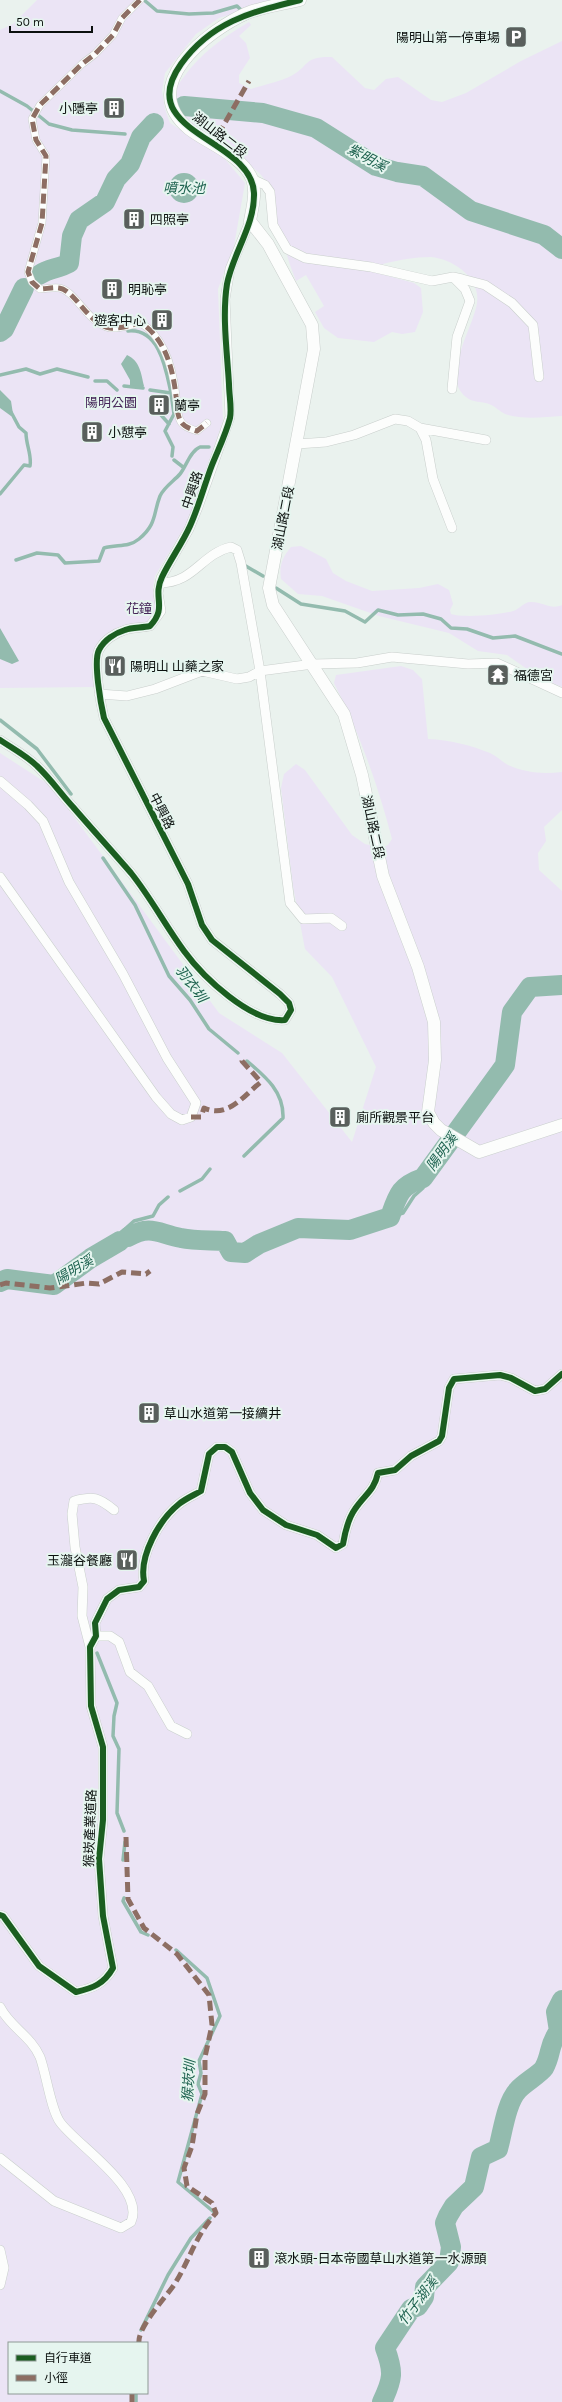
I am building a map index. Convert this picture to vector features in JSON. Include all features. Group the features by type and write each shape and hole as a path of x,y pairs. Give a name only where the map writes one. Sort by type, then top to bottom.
{"street":[{"name":"湖山路二段","path":"252,180 244,167 221,149 188,128 171,103 170,84 188,54 216,30 248,13 300,0"},
{"path":"139,1 122,18 113,35 95,54 82,64 40,105 32,119 36,140 46,156 42,224 28,272 32,282 40,289 59,288 67,291 96,321 104,326 111,328 141,324 153,331 168,360 174,382 180,420 187,429 197,431 207,423"},
{"path":"250,221 254,194 252,180 265,185 270,192 273,225 287,249 305,258 372,267 432,281 452,277 485,285 512,303 533,325 539,377"},
{"name":"湖山路二段","path":"250,221 268,244 312,325 314,349 269,588 273,605 313,664 344,714 362,775 383,876 418,967 434,1022 435,1060 428,1112 434,1123 441,1130 478,1152 562,1126"},
{"name":"中興路","path":"0,740 37,765 55,785 132,874 158,910 184,952 207,975 241,1006 260,1017 275,1021 285,1020 291,1010 289,1003 280,994 212,940 202,926 188,884 104,718 98,694 98,651 107,640 116,634 127,629 150,626 156,620 160,611 158,593 160,583 198,507 230,417 225,299 230,269 250,221"},
{"path":"452,277 465,288 470,301 457,337 452,389"},
{"path":"297,444 326,442 395,419 408,422 420,428 486,440"},
{"path":"420,428 426,440 433,479 452,528"},
{"path":"160,583 171,583 187,576 217,550 231,547 237,550 241,563 260,671 290,903 303,919 331,918 342,926"},
{"path":"98,694 127,696 155,689 202,671 237,679 249,677 260,671 313,664 357,663 392,657 468,664 497,663 562,693"},
{"path":"0,781 28,804 43,821 69,882 123,974 167,1058 196,1104 192,1117 182,1120 171,1114 156,1097 0,877"},
{"name":"猴崁產業道路","path":"0,1915 3,1916 39,1966 76,1992 88,1990 107,1980 113,1968 103,1916 99,1858 103,1820 103,1747 91,1706 90,1647 96,1636 95,1623 107,1600 119,1590 139,1587 144,1581 142,1570 149,1544 179,1504 201,1491 209,1454 217,1447 225,1447 232,1452 250,1493 263,1510 286,1525 317,1535 336,1548 343,1544 346,1529 355,1508 375,1486 378,1473 395,1470 411,1456 439,1441 442,1436 449,1388 454,1379 476,1379 500,1375 511,1378 535,1391 546,1390 562,1374"},
{"path":"90,1647 82,1616 83,1587 75,1547 72,1514 74,1501 90,1497 102,1500 114,1510"},
{"path":"96,1636 110,1636 119,1642 130,1672 148,1686 171,1726 187,1734"},
{"path":"0,2008 31,2041 40,2057 59,2121 117,2178 133,2212 131,2222 121,2228 54,2201 0,2158"},
{"path":"0,2250 4,2268 0,2286"}],"green space":[{"name":"陽明公園","path":"37,0 277,0 219,18 196,34 165,73 162,91 165,109 170,123 224,158 245,183 234,246 218,289 223,421 188,521 155,576 153,588 156,608 152,618 143,625 131,624 118,628 100,641 94,687 0,688 0,30 13,24"},
{"path":"249,22 251,25 239,36 246,43 250,58 239,75 239,83 251,89 291,76 308,62 316,58 332,57 365,88 374,90 386,79 398,77 431,100 442,102 466,93 521,61 562,41 562,416 533,418 512,416 505,414 489,404 469,399 459,388 456,378 457,365 475,313 477,294 475,286 464,271 448,262 431,257 425,257 383,264 381,274 414,283 421,288 423,312 415,332 402,334 392,332 374,342 338,338 324,328 315,312 324,306 306,275 296,281 282,234 274,219 270,190 265,180 256,170 243,160 196,128 184,116 176,104 175,92 179,83 197,61 230,34"},
{"path":"301,546 326,559 333,573 346,581 372,591 419,588 438,584 449,590 453,604 450,610 451,614 482,616 500,614 518,609 529,602 536,602 554,607 562,605 562,687 540,678 507,655 478,651 449,633 379,616 322,596 298,594 281,579 280,570 283,559 291,547"},
{"path":"401,666 413,670 422,679 428,739 460,743 490,753 508,765 521,770 541,773 562,772 562,810 544,827 546,841 538,853 539,870 562,891 562,2402 0,2402 0,753 51,786 219,1013 282,1053 352,1142 376,1067 332,977 305,949 293,886 281,788 284,774 296,764 305,770 352,835 365,844 382,848 388,845 392,839 381,799 367,759 352,720 334,683 336,675"}],"water":[{"name":"噴水池","path":"184,173 195,177 199,188 195,199 184,203 173,199 169,188 173,177"},
{"path":"127,355 135,361 139,368 144,386 141,389 130,386 130,380 121,364"},
{"path":"0,390 11,401 13,414 11,416 0,408"},
{"path":"0,628 19,661 12,664 0,659"}],"waterway":[{"path":"144,0 157,11 189,14 213,13 237,6 241,10"},
{"path":"0,91 27,106 49,124 72,130 125,134"},
{"name":"紫明溪","path":"184,106 263,113 316,128 376,166 397,172 423,176 471,211 544,235 562,249"},
{"name":"紫明溪","path":"39,275 69,263 72,236 79,220 105,202 116,179 130,164 141,137 154,123"},
{"name":"紫明溪","path":"0,332 4,329 24,288"},
{"path":"128,331 139,332 148,336 154,343 164,362 171,393"},
{"path":"0,375 26,369 40,374 57,369 88,377"},
{"path":"95,381 107,381 117,390"},
{"path":"124,386 143,388"},
{"path":"150,390 171,393 174,414 165,431 173,447 172,456"},
{"path":"0,494 24,465 30,466 26,433 19,427 11,412"},
{"path":"161,415 169,424"},
{"path":"16,560 37,553 58,555 65,563 99,561 104,548 127,545 135,542 145,534 152,524 160,496 180,474 191,455 200,447 209,447"},
{"path":"174,460 183,467"},
{"path":"244,565 263,576"},
{"path":"276,588 301,604 345,611 365,622 378,610 398,615 423,614 441,619 451,628 467,629 493,638 515,636 562,654"},
{"name":"羽衣圳","path":"0,720 37,749 71,794"},
{"name":"羽衣圳","path":"103,858 135,905 169,976 190,1000 209,1029 238,1053"},
{"name":"陽明溪","path":"128,1237 143,1231 155,1231 186,1239 225,1241 231,1252 245,1253 259,1244 298,1228 350,1230 390,1217 395,1202 401,1192 409,1184 423,1178 505,1065 512,1012 530,987 562,985"},
{"name":"羽衣圳","path":"244,1156 283,1118 283,1109 277,1093 267,1079 247,1061"},
{"name":"羽衣圳","path":"180,1191 202,1179 210,1169"},
{"path":"390,1217 403,1213 414,1196 423,1188 423,1178"},
{"name":"羽衣圳","path":"113,1246 116,1237 134,1221 153,1216 159,1205 168,1197"},
{"name":"陽明溪","path":"0,1282 7,1279 54,1285 91,1258 120,1241"},
{"path":"97,1653 117,1703 114,1716 113,1736 119,1749 117,1813 124,1831"},
{"name":"猴崁圳","path":"123,1860 125,1842"},
{"name":"猴崁圳","path":"124,1898 123,1901 141,1932 148,1935"},
{"name":"猴崁圳","path":"176,1950 207,1978 220,2016 199,2061 201,2073 198,2084 202,2094 178,2182 215,2213"},
{"name":"竹子湖溪","path":"382,2402 391,2375 390,2363 385,2348 411,2309 418,2306 424,2297 425,2287 449,2262 451,2247 445,2223 448,2216 454,2206 474,2187 481,2157 498,2149 505,2118 514,2096 521,2087 544,2068 553,2041 559,2031 556,2012 562,2000"},
{"name":"猴崁圳","path":"141,2330 168,2275 191,2238 210,2218"},
{"name":"猴崁圳","path":"136,2394 136,2402"}],"marked path":[{"path":"140,0 122,18 113,35 95,54 82,64 40,105 32,119 36,140 46,156 42,223 28,272 32,282 40,289 59,288 65,290 88,314 102,325 114,328 141,323 149,329 162,346 170,365 175,386 178,415 181,422 187,427 197,431 207,423"},
{"path":"218,135 249,81"},
{"path":"191,1117 201,1117 204,1108 213,1111 228,1108 242,1099 261,1082 242,1061 243,1057"},
{"path":"0,1285 6,1283 50,1288 87,1283 99,1284 122,1272 146,1274 150,1271"},
{"path":"126,1837 128,1899 144,1928 177,1954 209,1995 212,2025 205,2057 205,2094 197,2114 192,2146 184,2168 187,2186 212,2203 216,2213 203,2230 180,2276 142,2329 139,2342"},
{"path":"132,2394 132,2402"}],"cycle path":[{"path":"0,740 33,762 51,781 131,873 192,962 215,985 243,1006 258,1014 272,1019 285,1020 291,1010 289,1003 280,994 212,940 202,925 188,884 104,718 98,683 97,656 99,650 110,637 128,629 150,626 155,619 159,608 159,584 190,526 231,414 225,334 227,284 251,216 254,193 248,174 235,159 198,134 182,121 171,106 170,87 181,64 193,49 220,28 249,14 300,0"},
{"path":"0,1915 3,1916 39,1966 76,1992 88,1989 102,1982 113,1968 103,1916 99,1859 103,1820 103,1747 91,1706 90,1647 96,1636 95,1623 107,1599 119,1590 139,1587 144,1581 143,1571 152,1539 164,1519 179,1504 201,1491 209,1454 217,1447 225,1447 232,1452 250,1493 263,1510 286,1525 317,1535 336,1548 343,1544 350,1517 372,1488 378,1473 395,1470 411,1456 439,1441 442,1436 449,1388 454,1379 500,1375 511,1378 535,1391 545,1389 562,1374"}],"place":[{"name":"陽明山第一停車場","path":"516,37"},
{"name":"小隱亭","path":"114,108"},
{"name":"四照亭","path":"134,219"},
{"name":"明恥亭","path":"112,289"},
{"name":"遊客中心","path":"162,320"},
{"name":"蘭亭","path":"159,405"},
{"name":"小憇亭","path":"92,432"},
{"name":"陽明山 山藥之家","path":"115,666"},
{"name":"福德宮","path":"498,675"},
{"name":"廁所觀景平台","path":"340,1117"},
{"name":"草山水道第一接續井","path":"149,1413"},
{"name":"玉瀧谷餐廳","path":"127,1560"},
{"name":"滾水頭-日本帝國草山水道第一水源頭","path":"259,2258"}],"park label":[{"name":"花鐘","path":"139,608"}]}
